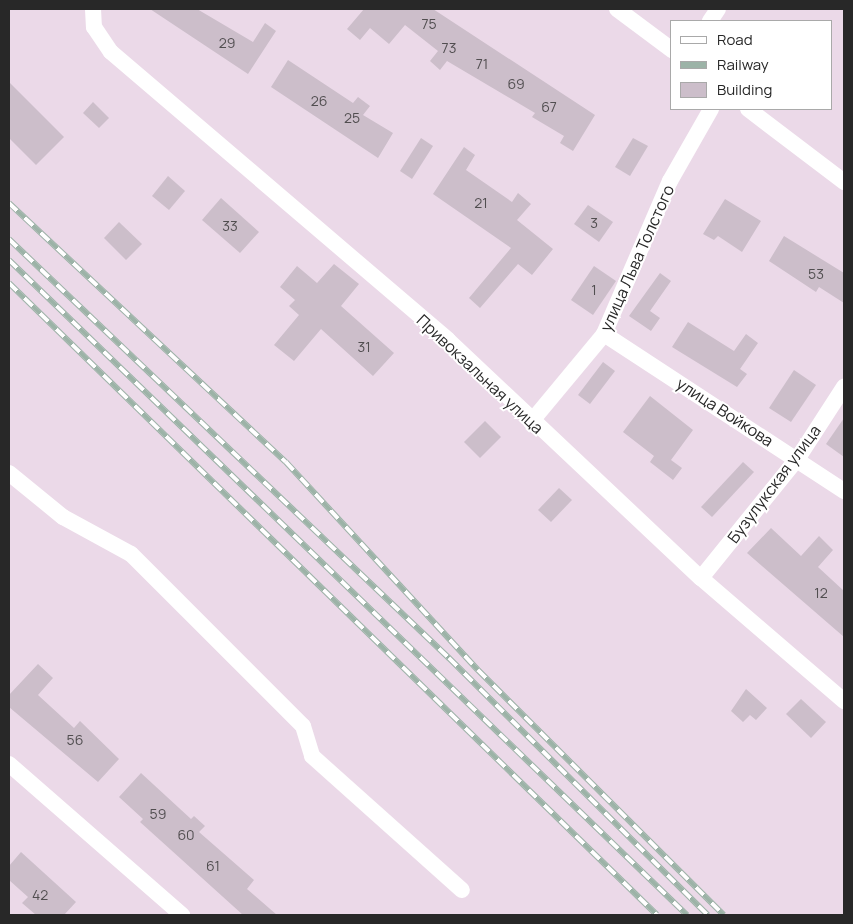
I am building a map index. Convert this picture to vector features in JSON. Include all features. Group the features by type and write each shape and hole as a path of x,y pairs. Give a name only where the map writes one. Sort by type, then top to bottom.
{"street":[{"name":"Привокзальная улица","path":"94,9 94,27 111,52 448,340 531,422 701,578 844,701"},
{"path":"617,9 670,49"},
{"path":"711,20 718,9"},
{"name":"улица Льва Толстого","path":"531,422 604,334 670,181 710,110"},
{"path":"749,110 844,182"},
{"name":"улица Войкова","path":"604,334 798,458 844,491"},
{"name":"Бузулукская улица","path":"701,578 798,458 844,387"},
{"path":"9,473 63,517 131,554 303,726 312,756 462,890"},
{"path":"9,764 182,915"}],"building":[{"path":"150,9 197,9 253,42 265,23 276,31 248,74"},
{"path":"364,9 433,9 595,115 573,151 560,143 564,136 532,117 535,113 447,61 440,70 430,61 438,51 405,25 389,44 370,28 360,40 347,29"},
{"path":"288,60 353,103 358,97 370,106 363,115 393,133 378,158 271,87"},
{"path":"9,82 64,137 36,165 9,138"},
{"path":"93,102 109,118 99,128 83,113"},
{"path":"421,138 433,146 412,179 400,171"},
{"path":"633,138 648,146 630,176 615,167"},
{"path":"464,147 475,155 466,170 512,202 518,193 531,204 517,220 553,249 532,275 518,264 480,308 469,298 511,248 433,194"},
{"path":"168,176 185,191 169,210 152,196"},
{"path":"221,198 259,232 240,253 202,220"},
{"path":"725,199 761,221 742,252 718,236 714,240 703,234"},
{"path":"588,205 613,222 599,242 574,224"},
{"path":"119,222 142,244 126,260 104,238"},
{"path":"784,236 844,273 844,303 819,287 816,292 769,261"},
{"path":"334,264 359,284 341,306 394,353 373,376 321,329 294,361 274,345 299,315 289,306 295,300 280,287 297,266 317,283"},
{"path":"594,266 616,281 593,315 571,300"},
{"path":"660,273 671,281 650,311 660,318 651,331 629,316"},
{"path":"688,322 734,351 746,334 758,343 740,369 747,374 737,387 672,347"},
{"path":"603,362 615,371 590,404 578,395"},
{"path":"794,370 816,385 791,422 769,408"},
{"path":"650,396 693,430 671,460 682,468 673,480 650,462 654,456 623,432"},
{"path":"844,418 844,457 826,444"},
{"path":"485,421 501,437 480,458 464,442"},
{"path":"743,462 754,472 712,517 701,507"},
{"path":"559,488 572,500 551,522 538,510"},
{"path":"771,528 801,556 819,536 833,550 818,567 844,591 844,637 747,553"},
{"path":"38,664 53,678 38,695 74,728 80,721 119,759 98,782 9,707 9,695"},
{"path":"746,689 767,708 756,720 750,715 743,722 731,711"},
{"path":"801,699 826,722 811,738 786,714"},
{"path":"141,773 191,819 194,816 205,826 199,832 254,880 247,889 277,915 243,915 140,822 143,819 119,797"},
{"path":"21,852 76,902 64,915 36,915 22,903 28,897 9,880 9,866"}],"railway":[{"path":"9,203 286,462 478,670 724,915"},
{"path":"9,239 449,658 708,915"},
{"path":"9,260 687,915"},
{"path":"9,283 657,915"}]}
